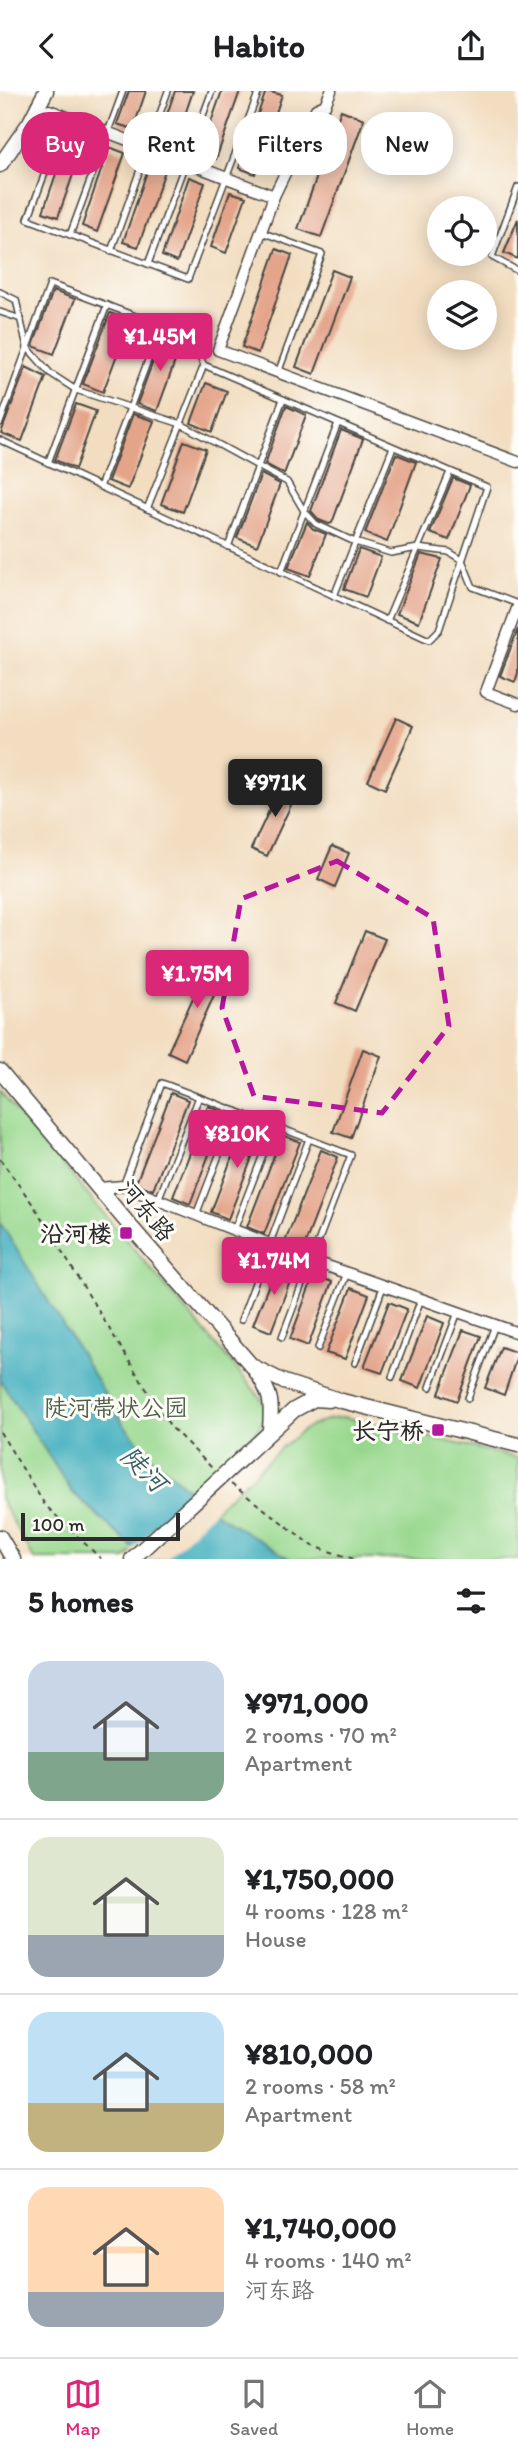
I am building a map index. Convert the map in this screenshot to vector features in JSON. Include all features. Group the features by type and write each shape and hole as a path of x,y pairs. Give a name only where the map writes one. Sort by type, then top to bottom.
{"street":[{"path":"0,165 30,122 46,91"},
{"path":"331,91 325,105 316,109 274,196 218,350 518,462"},
{"path":"49,110 55,112"},
{"path":"219,174 274,196"},
{"path":"518,605 486,692 518,704"},
{"name":"河东路","path":"0,1071 252,1366 284,1382 342,1401 516,1444"},
{"path":"99,1188 123,1186 310,1260 518,1333"},
{"path":"252,1366 267,1387 272,1400 270,1430"},
{"name":"河东路","path":"133,1559 294,1410 314,1399 342,1401"},
{"path":"0,1537 13,1559"}],"lane":[{"path":"109,129 123,91"},
{"path":"160,112 168,91"},
{"path":"204,112 212,91"},
{"path":"44,175 28,219 188,279 259,91"},
{"path":"71,235 93,175"},
{"path":"111,251 138,175"},
{"path":"148,264 181,175"},
{"path":"518,187 492,257 518,271"},
{"path":"261,232 322,254 278,373"},
{"path":"0,423 50,284 189,336 204,365 487,487 439,631 429,641 0,440"},
{"path":"0,292 16,300 27,347 50,373 76,390 181,424 287,482 304,511 316,524 355,542 391,553 418,548 449,552 462,560 473,587 518,605"},
{"path":"48,463 107,305"},
{"path":"0,312 21,319"},
{"path":"100,487 161,326"},
{"path":"147,509 204,365"},
{"path":"228,547 282,399"},
{"path":"281,572 338,423"},
{"path":"334,596 393,447"},
{"path":"387,621 450,471"},
{"path":"123,1186 162,1083 351,1155 282,1337"},
{"path":"158,1200 199,1097"},
{"path":"196,1215 236,1111"},
{"path":"234,1230 274,1126"},
{"path":"241,1320 309,1139"},
{"path":"318,1347 347,1273"},
{"path":"355,1363 384,1286"},
{"path":"392,1377 421,1299"},
{"path":"430,1387 458,1312"},
{"path":"468,1398 495,1325"}],"path":[{"path":"0,1159 34,1206 172,1428 220,1476 313,1546 354,1559"},
{"path":"0,1432 45,1505 101,1559"}],"highlighted area":[{"path":"337,861 433,918 449,1026 382,1113 254,1096 222,1008 241,899"}],"green space":[{"name":"陡河带状公园","path":"0,1092 261,1398 265,1408 263,1420 255,1433 125,1559 34,1559 0,1499"},
{"path":"344,1417 518,1458 518,1559 163,1559 281,1448 306,1428 326,1420"}],"water":[{"name":"陡河","path":"0,1222 124,1425 148,1454 217,1514 290,1559 145,1559 72,1492 0,1380"}],"pier":[{"path":"193,1490 216,1509 166,1559 140,1559 131,1551"}],"building":[{"path":"129,91 146,91 139,112 123,112 123,126 117,124"},
{"path":"175,91 193,91 186,112 168,112"},
{"path":"222,91 240,91 219,150 219,112 215,112"},
{"path":"266,91 282,95 276,112 259,112"},
{"path":"347,112 361,118 361,127 347,166"},
{"path":"109,147 123,152 97,232 82,226 99,175 109,175"},
{"path":"56,175 73,175 58,217 43,212"},
{"path":"146,175 164,175 138,247 123,242"},
{"path":"318,175 344,175 321,237 298,229"},
{"path":"189,177 205,183 177,262 162,256"},
{"path":"230,192 246,197 226,253 211,247"},
{"path":"518,219 518,259 504,253"},
{"path":"276,249 292,255 258,353 242,347"},
{"path":"332,270 350,277 314,374 296,367"},
{"path":"53,291 75,299 54,354 33,346"},
{"path":"110,313 130,320 103,392 83,384"},
{"path":"163,335 182,342 157,411 137,404"},
{"path":"26,367 46,377 22,441 1,433"},
{"path":"206,383 227,391 212,432 191,423"},
{"path":"76,404 96,411 75,469 55,460"},
{"path":"286,406 306,415 284,474 265,464"},
{"path":"133,414 154,421 128,489 108,481"},
{"path":"341,430 363,439 332,523 329,524 319,520 311,511"},
{"path":"184,441 206,449 183,512 161,504"},
{"path":"396,454 416,462 387,542 365,533"},
{"path":"261,474 280,484 257,546 237,538"},
{"path":"453,478 470,485 449,540 430,533"},
{"path":"307,522 313,529 326,534 310,576 288,568"},
{"path":"359,549 381,557 366,597 344,589"},
{"path":"421,554 442,559 419,622 397,614"},
{"path":"518,629 518,673 515,682 500,676"},
{"path":"396,718 413,726 385,789 368,781"},
{"path":"283,781 299,788 267,856 251,849"},
{"path":"332,846 349,853 335,887 318,879"},
{"path":"365,931 385,939 355,1011 336,1003"},
{"path":"211,959 227,966 185,1060 168,1052"},
{"path":"363,1049 381,1056 351,1138 333,1132"},
{"path":"171,1093 188,1100 153,1190 136,1183"},
{"path":"208,1106 225,1113 190,1204 173,1197"},
{"path":"246,1121 264,1127 228,1219 211,1212"},
{"path":"282,1135 300,1142 264,1234 247,1227"},
{"path":"321,1150 338,1157 303,1249 285,1242"},
{"path":"278,1261 295,1268 271,1332 253,1325"},
{"path":"314,1275 332,1282 308,1346 290,1339"},
{"path":"351,1288 369,1295 345,1359 326,1353"},
{"path":"389,1302 407,1309 382,1373 364,1367"},
{"path":"427,1316 444,1323 420,1388 402,1381"},
{"path":"463,1330 481,1336 457,1401 439,1394"},
{"path":"501,1347 518,1353 504,1395 485,1388"}],"place":[{"name":"沿河楼","path":"126,1233"},
{"name":"长宁桥","path":"438,1430"}]}
